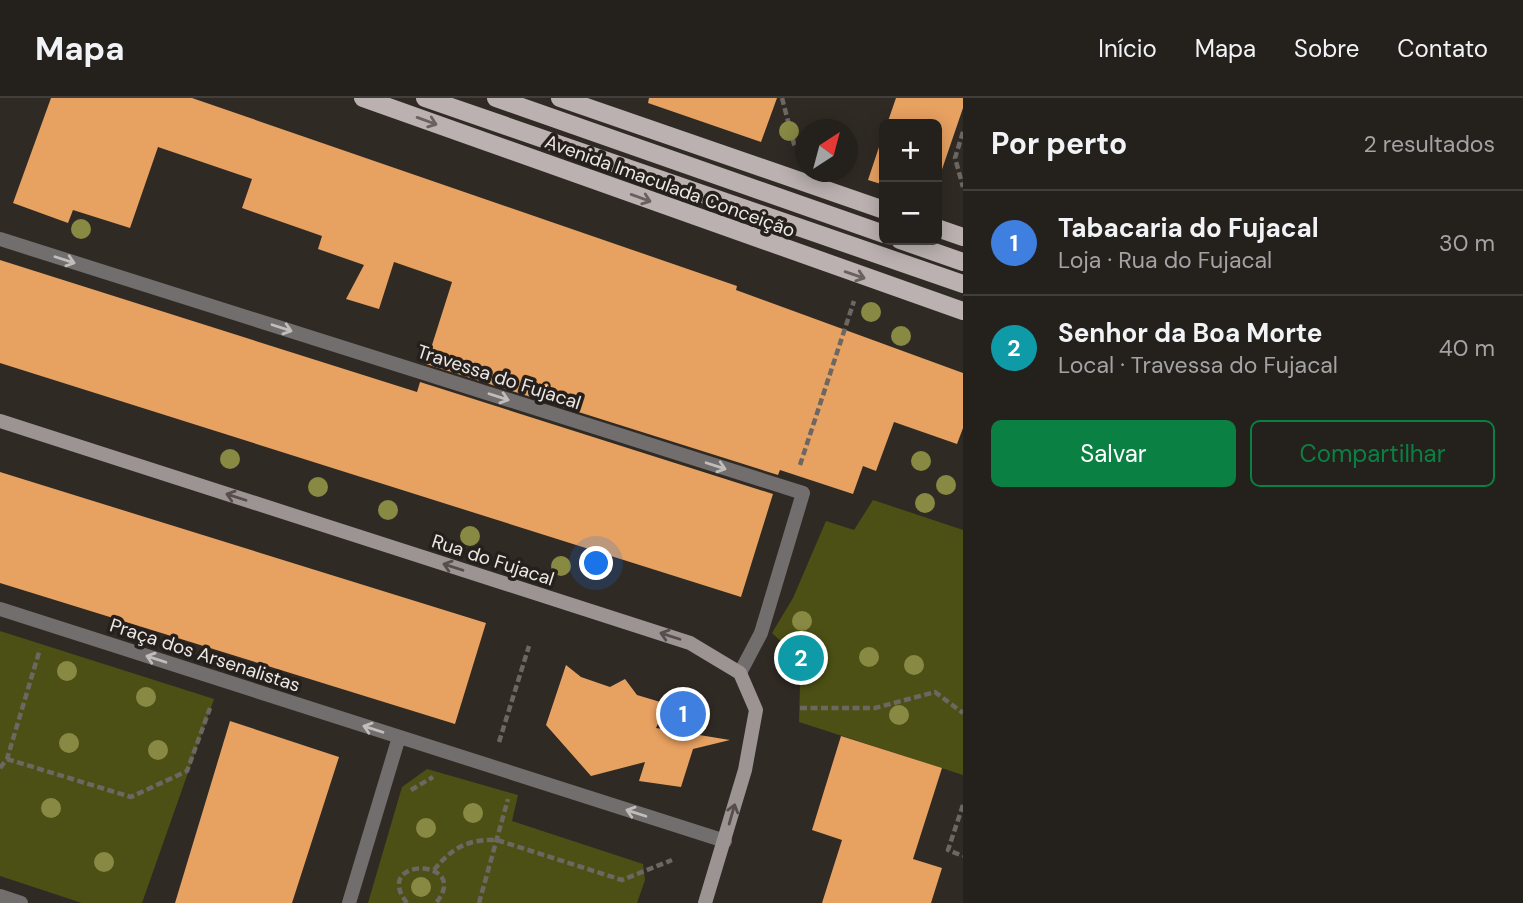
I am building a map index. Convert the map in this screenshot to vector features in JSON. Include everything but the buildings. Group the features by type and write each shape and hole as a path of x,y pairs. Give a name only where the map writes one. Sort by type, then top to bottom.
{"main road":[{"name":"Avenida Imaculada Conceição","path":"363,98 963,311"},
{"name":"Avenida Imaculada Conceição","path":"425,98 963,284"},
{"name":"Avenida Imaculada Conceição","path":"496,98 879,232"},
{"path":"560,98 879,208"},
{"path":"942,230 963,237"},
{"path":"914,245 963,262"},
{"name":"Rua do Fujacal","path":"0,421 690,643 740,673"},
{"path":"705,903 745,770 756,710 740,673"}],"street":[{"name":"Travessa do Fujacal","path":"0,239 803,493 761,633 740,673"},
{"name":"Praça dos Arsenalistas","path":"0,609 725,841"},
{"path":"349,903 399,737"},
{"path":"0,896 21,903"}],"path":[{"path":"782,98 806,183"},
{"path":"963,132 955,158 963,187"},
{"path":"797,474 862,277"},
{"path":"0,768 7,759 48,625"},
{"path":"491,766 529,646"},
{"path":"800,708 875,708 935,692 963,713"},
{"path":"7,759 131,797 187,771 210,708"},
{"path":"408,792 430,776 443,780"},
{"path":"479,903 508,799 495,795"},
{"path":"963,806 948,850 963,856"},
{"path":"434,870 451,850 476,839 497,840 622,880 672,860"},
{"path":"407,903 400,890 403,876 420,866 434,870 443,887 436,903"}],"shaded area":[{"path":"873,500 963,530 963,775 799,722 800,686 795,667 810,664 807,650 792,652 772,633 793,598 826,521 854,530"},
{"path":"0,631 214,699 142,903 82,903 0,876"},
{"path":"427,769 518,795 512,821 643,864 645,880 637,903 368,903 402,787"}],"place":[{"name":"Senhor da Boa Morte","path":"801,658"},
{"name":"Tabacaria do Fujacal","path":"683,714"}]}
